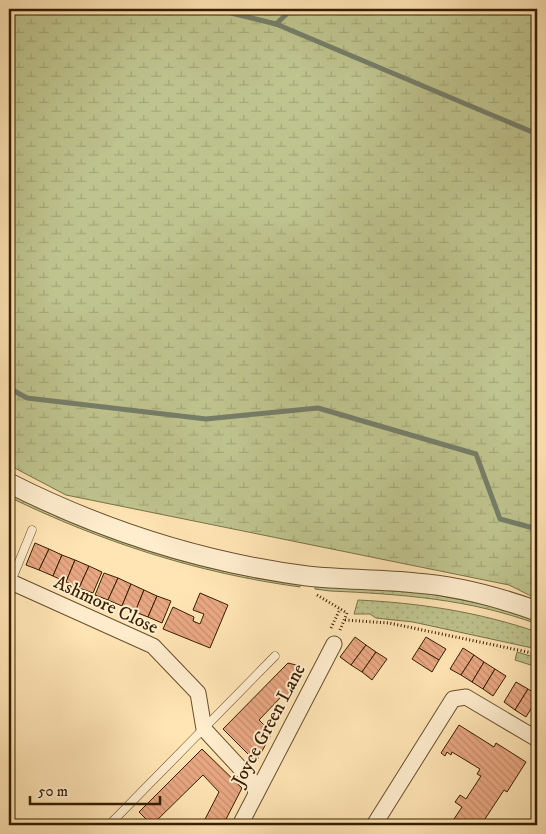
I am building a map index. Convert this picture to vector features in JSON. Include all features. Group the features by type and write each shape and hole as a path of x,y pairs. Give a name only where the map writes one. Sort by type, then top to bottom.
{"street":[{"path":"9,483 59,508 121,533 233,564 308,576 442,586 509,601 537,612"},
{"name":"Ashmore Close","path":"10,585 152,646 198,693 204,729"},
{"name":"Joyce Green Lane","path":"240,825 334,644"},
{"path":"374,825 453,699 466,697 537,739"},
{"path":"204,729 254,783 256,794"}],"lane":[{"path":"10,585 32,530"},
{"path":"110,824 275,656"}],"path":[{"path":"334,644 348,613 340,609"},
{"path":"345,620 380,622 537,654"}],"green space":[{"path":"9,9 537,9 537,599 509,585 66,495 9,465"},
{"path":"9,494 79,526 151,552 224,571 300,584 300,587 224,573 151,554 79,528 9,497"},
{"path":"315,586 426,593 487,605 537,621 537,624 461,603 409,596 330,591 315,589"},
{"path":"358,600 427,606 515,625 537,632 537,649 413,622 376,618 370,614 354,614"},
{"path":"517,652 537,658 537,667 515,660"}],"building":[{"path":"35,543 49,549 39,570 26,565"},
{"path":"49,549 62,555 53,576 39,570"},
{"path":"62,555 75,560 66,582 53,576"},
{"path":"75,560 89,566 79,588 66,582"},
{"path":"89,566 102,572 93,593 79,588"},
{"path":"104,573 118,578 108,600 95,595"},
{"path":"118,578 131,584 122,606 108,600"},
{"path":"131,584 144,590 135,612 122,606"},
{"path":"144,590 157,596 148,617 135,612"},
{"path":"200,593 228,605 210,648 163,629 173,607 194,617 193,621 200,624 204,614 193,610"},
{"path":"157,596 171,601 162,623 148,617"},
{"path":"355,637 366,645 351,665 340,657"},
{"path":"426,637 446,649 439,660 419,648"},
{"path":"366,645 376,652 362,672 351,665"},
{"path":"419,648 439,660 432,672 412,659"},
{"path":"463,648 474,655 461,675 450,669"},
{"path":"376,652 387,659 372,680 362,672"},
{"path":"474,655 484,662 472,682 461,675"},
{"path":"484,662 495,669 483,689 472,682"},
{"path":"288,663 304,667 288,699 283,695 259,720 272,733 256,762 223,729"},
{"path":"495,669 506,676 493,696 483,689"},
{"path":"516,682 528,689 515,710 504,702"},
{"path":"528,689 537,695 537,699 526,717 515,710"},
{"path":"459,725 494,747 496,743 526,762 507,792 504,790 481,825 450,825 462,807 455,802 460,795 466,799 481,776 477,774 480,769 452,752 451,755 447,752 445,756 441,753"},
{"path":"202,749 242,788 223,825 202,825 219,792 203,775 152,825 139,812"}],"waterway":[{"path":"215,9 276,24 537,134"},
{"path":"276,24 292,9"},
{"path":"9,388 27,398 206,419 318,408 476,454 500,519 537,529"}]}
